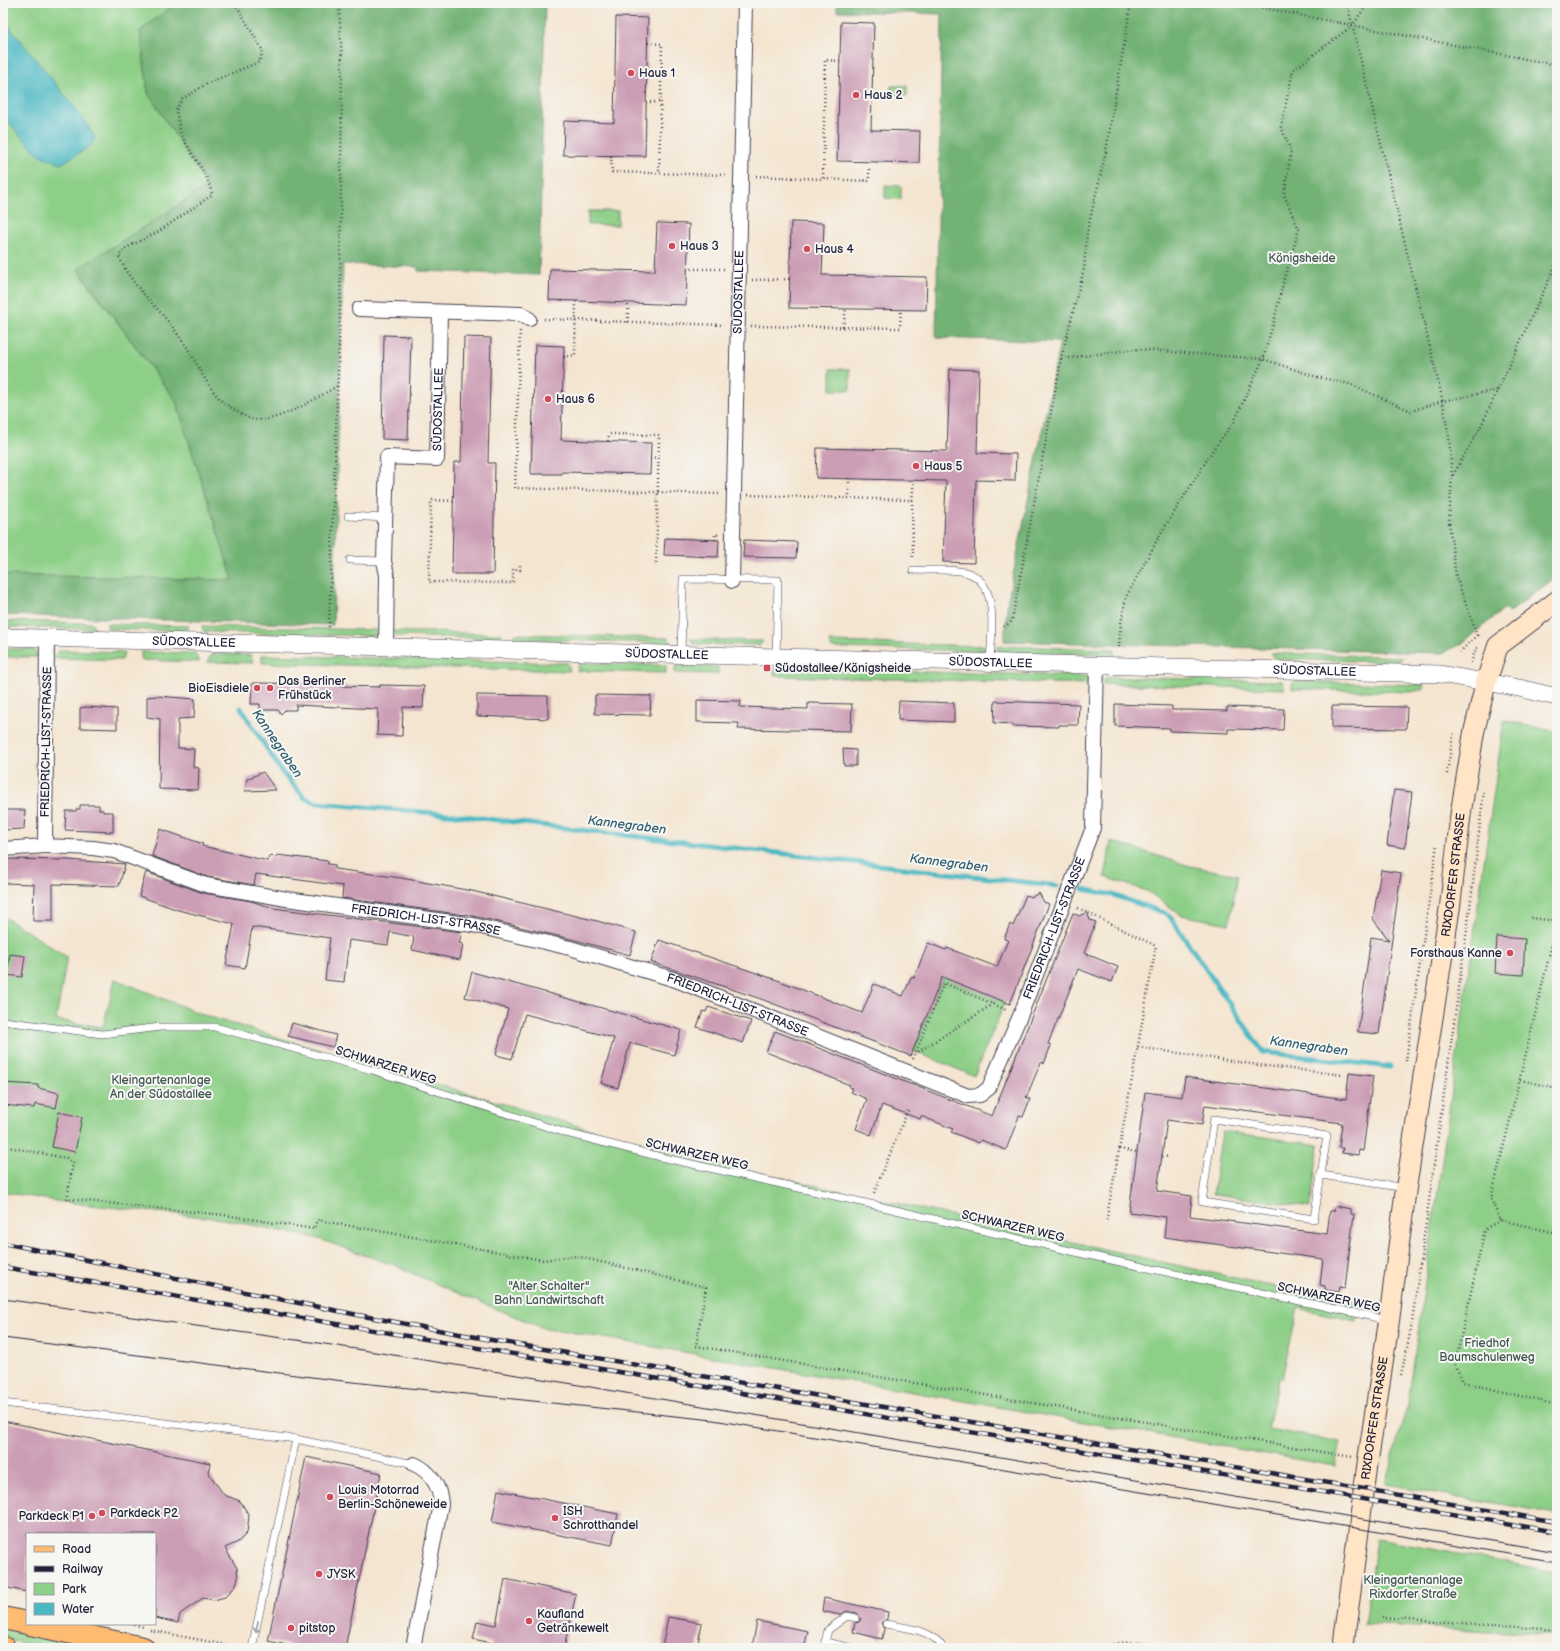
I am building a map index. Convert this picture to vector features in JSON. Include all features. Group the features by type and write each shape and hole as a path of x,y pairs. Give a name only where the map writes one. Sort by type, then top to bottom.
{"main road":[{"path":"1486,682 1498,646 1556,601"},
{"name":"RIXDORFER STRASSE","path":"1343,1648 1368,1460 1389,1321 1406,1188 1450,906 1461,811 1474,732 1486,682"},
{"path":"3,1618 26,1624"},
{"path":"33,1625 143,1648"}],"street":[{"name":"SÜDOSTALLEE","path":"732,581 744,3"},
{"path":"359,309 525,316"},
{"name":"SÜDOSTALLEE","path":"386,647 387,575 384,561 387,457 437,459 440,312"},
{"name":"SÜDOSTALLEE","path":"3,637 1440,674 1557,697"},
{"name":"FRIEDRICH-LIST-STRASSE","path":"45,846 47,638"},
{"name":"FRIEDRICH-LIST-STRASSE","path":"3,849 45,846 94,848 114,851 206,885 287,899 473,926 570,948 676,980 907,1073 968,1096 980,1095 989,1088 1020,1016 1093,828 1097,665"},
{"path":"413,1648 441,1504 436,1483 423,1468 414,1464"}],"lane":[{"path":"348,516 385,518"},
{"path":"350,560 384,561"},
{"path":"913,570 966,572 981,580 987,589 990,599 990,662"},
{"path":"681,654 683,579 732,581 778,580 776,657"},
{"name":"SCHWARZER WEG","path":"3,1021 102,1034 161,1027 215,1027 372,1070 566,1133 665,1158 1088,1255 1389,1321"},
{"path":"1214,1119 1327,1136 1321,1175 1314,1219 1202,1202 1214,1119"},
{"path":"1321,1175 1406,1188"},
{"path":"3,1403 296,1439 414,1464"},
{"path":"252,1648 296,1439"},
{"path":"853,1648 825,1645 828,1630 846,1616 856,1618"},
{"path":"886,1624 924,1632 941,1644 943,1648"}],"path":[{"path":"235,3 263,51 259,62 208,83 182,99 176,110 183,139 197,159 209,182 212,195 158,232 126,248 119,256 125,272 142,294 161,313 188,349 211,388 224,403 251,419 266,419 302,405 338,384"},
{"path":"329,627 338,384 342,64 339,3"},
{"path":"991,626 1004,626 1012,621 1061,358 1084,269 1087,232 1106,151 1131,3"},
{"path":"1238,3 1557,65"},
{"path":"1347,3 1442,401 1449,437 1452,476 1450,521 1456,577 1476,635 1460,652"},
{"path":"1119,647 1121,623 1126,597 1161,533 1213,450 1234,422 1263,359 1299,229 1284,195 1290,151 1281,127 1294,70 1352,26 1368,3"},
{"path":"648,43 662,44 659,174"},
{"path":"823,178 825,60 840,60"},
{"path":"646,102 661,102"},
{"path":"1452,476 1470,448 1557,262"},
{"path":"687,269 790,279"},
{"path":"564,357 575,355 576,301"},
{"path":"628,302 628,322"},
{"path":"843,327 846,308"},
{"path":"525,316 515,488 912,500"},
{"path":"1061,358 1135,349 1263,359 1317,377 1350,384 1411,411 1442,401 1498,390"},
{"path":"608,441 609,434 659,435 656,566"},
{"path":"650,458 659,457"},
{"path":"849,478 849,498"},
{"path":"913,570 912,500 914,480"},
{"path":"453,501 431,501 429,582 513,583 514,569 520,570 520,563"},
{"path":"1400,1379 1411,1328 1470,908 1485,787"},
{"path":"1065,902 1156,946 1106,1222"},
{"path":"1500,1220 1491,1199 1557,922 1531,918"},
{"path":"1552,947 1557,948"},
{"path":"907,1073 944,982 1020,1016"},
{"path":"915,1055 993,1004"},
{"path":"1138,1047 1258,1065 1343,1075"},
{"path":"1520,1080 1557,1088"},
{"path":"870,1204 908,1110"},
{"path":"3,1146 66,1158 73,1163 67,1200 224,1215 314,1229 317,1220 543,1260 576,1256 706,1287 696,1346 1353,1457"},
{"path":"1119,1149 1137,1152"},
{"path":"1162,1156 1169,1158"},
{"path":"1557,1233 1500,1220 1485,1229 1454,1364 1462,1382 1557,1405"},
{"path":"1382,1617 1557,1630"},
{"path":"135,1625 242,1648"},
{"path":"1103,1648 1114,1644 1127,1642 1174,1648"}],"green space":[{"path":"3,3 176,3 140,31 148,93 208,186 78,270 176,401 233,580 3,575"},
{"path":"176,3 545,3 539,275 418,271 418,267 343,264 333,625 3,615 3,575 233,580 176,401 78,269 208,186 148,93 140,31"},
{"name":"Königsheide","path":"837,3 1557,3 1557,576 1509,613 1505,608 1460,645 1442,653 1004,641 1008,599 1060,342 936,338 942,14 837,11"},
{"path":"891,86 907,86 907,96 891,97"},
{"path":"885,185 901,186 901,199 885,198"},
{"path":"588,211 618,211 618,225 588,225"},
{"path":"831,369 850,369 850,390 831,390"},
{"path":"3,621 92,623 95,629 3,627"},
{"path":"106,624 189,626 187,631 109,629"},
{"path":"202,626 377,630 374,636 204,632"},
{"path":"393,631 502,634 499,639 396,636"},
{"path":"515,634 668,638 672,643 515,639"},
{"path":"690,639 763,641 760,645 693,644"},
{"path":"829,642 986,646 983,651 832,648"},
{"path":"996,646 1114,649 1115,654 1000,652"},
{"path":"3,649 33,649 39,657 3,657"},
{"path":"60,650 124,652 122,660 53,658"},
{"path":"141,652 195,653 199,662 141,660"},
{"path":"1270,653 1403,657 1399,662 1275,659"},
{"path":"211,654 251,655 253,663 208,662"},
{"path":"262,655 568,663 570,671 262,663"},
{"path":"579,663 666,665 666,673 577,671"},
{"path":"675,666 718,667 718,674 675,673"},
{"path":"774,668 1088,676 1090,684 774,676"},
{"path":"1108,677 1282,681 1285,689 1103,684 1104,679"},
{"path":"1296,681 1424,685 1424,689 1411,692 1292,689 1292,684"},
{"name":"Friedhof Baumschulenweg","path":"1504,720 1557,732 1557,1514 1385,1484 1408,1403"},
{"path":"1111,841 1190,866 1238,875 1229,924 1181,915 1147,891 1105,877"},
{"name":"Kleingartenanlage An der Südostallee","path":"3,916 67,957 56,1020 103,1027 115,979 206,1016 673,1154 1312,1295 1360,1303 1357,1321 1298,1308 1282,1378 1278,1378 1268,1429 1340,1442 1335,1466 541,1327 396,1266 316,1238 223,1219 62,1202 3,1192"},
{"path":"943,977 1005,1002 974,1076 913,1051"},
{"path":"1222,1131 1319,1145 1310,1207 1213,1194"},
{"name":"Kleingartenanlage Rixdorfer Straße","path":"1377,1539 1557,1572 1557,1635 1365,1624"},
{"path":"3,1628 103,1648 47,1648 3,1639"}],"water":[{"path":"3,19 76,109 95,137 92,145 61,164 38,154 16,131 3,114"}],"building":[{"name":"Haus 1","path":"616,17 648,18 645,156 563,155 564,121 614,123"},
{"name":"Haus 2","path":"841,22 874,23 871,130 920,131 919,163 837,161"},
{"name":"Haus 4","path":"791,222 824,223 822,275 927,277 926,310 789,308"},
{"name":"Haus 3","path":"657,223 689,224 686,305 549,300 550,269 655,271"},
{"path":"384,335 411,336 408,440 382,439"},
{"path":"464,337 491,338 488,463 495,463 493,574 452,574 454,462 461,462"},
{"name":"Haus 6","path":"535,345 564,346 561,440 651,443 650,474 562,472 562,474 531,474"},
{"name":"Haus 5","path":"950,369 979,370 977,453 1016,454 1015,481 976,480 974,563 943,562 946,481 816,478 817,448 947,451"},
{"path":"665,538 719,540 718,557 664,555"},
{"path":"744,540 797,542 796,558 743,557"},
{"path":"252,683 339,684 339,686 380,687 380,685 424,686 423,708 403,707 402,736 377,735 378,709 296,705 296,710 285,710 281,714 278,710 260,710 260,704 251,704"},
{"path":"477,695 548,696 548,719 477,716"},
{"path":"595,695 651,696 650,715 595,714"},
{"path":"157,696 195,699 194,718 178,719 178,748 194,749 193,767 199,768 198,790 159,789 160,719 147,717 147,697"},
{"path":"697,700 741,701 740,707 808,709 808,703 852,704 851,731 738,729 739,723 697,722"},
{"path":"899,701 954,703 954,722 898,720"},
{"path":"995,701 1079,704 1078,725 1059,725 1059,727 1012,726 1012,724 994,723"},
{"path":"1115,704 1172,706 1172,710 1227,711 1227,707 1284,709 1283,730 1228,729 1228,733 1170,731 1170,728 1115,726"},
{"path":"1332,706 1407,707 1406,729 1332,728"},
{"path":"80,708 117,709 117,729 80,728"},
{"path":"843,749 856,750 856,766 844,766"},
{"path":"263,772 276,790 245,791 247,779"},
{"path":"1394,790 1412,792 1405,848 1387,845"},
{"path":"80,805 99,805 99,810 103,810 103,812 113,812 113,832 65,830 66,811 76,811 76,809 80,809"},
{"path":"3,810 25,810 24,829 3,830"},
{"path":"160,829 203,844 202,846 268,861 269,856 277,857 277,855 328,861 328,864 335,865 335,869 401,878 472,891 597,921 636,932 630,955 571,939 465,914 342,898 343,886 256,874 254,885 208,877 152,856"},
{"path":"3,859 67,860 125,864 119,886 53,884 53,921 33,921 34,884 3,883"},
{"path":"1381,870 1401,873 1379,1034 1358,1032 1371,937 1389,940 1373,919"},
{"path":"146,872 203,893 251,901 273,908 462,932 459,943 463,944 460,960 412,950 414,937 390,932 388,945 349,940 344,982 325,980 330,938 252,927 245,968 226,965 234,924 178,910 139,896"},
{"path":"1039,893 1044,902 1049,904 1010,1004 942,977 911,1056 761,999 651,962 659,940 780,981 862,1013 874,984 903,996 911,977 914,978 928,943 946,950 947,948 997,967 1008,940 1004,939 1010,924 1013,926 1026,895 1032,897"},
{"path":"1087,912 1090,920 1096,922 1084,953 1118,967 1112,982 1078,969 1048,1044 1051,1045 1044,1064 1041,1062 1026,1098 1030,1099 1023,1117 1019,1116 1006,1150 981,1140 979,1143 951,1132 953,1129 921,1116 920,1119 882,1105 871,1135 856,1129 867,1099 851,1092 852,1088 849,1087 850,1085 766,1052 775,1031 992,1116 1073,913 1079,916"},
{"name":"Forsthaus Kanne","path":"1497,937 1525,939 1523,975 1495,973"},
{"path":"10,954 25,956 22,977 7,975"},
{"path":"472,972 681,1030 674,1055 630,1043 618,1088 601,1083 614,1038 525,1014 512,1059 496,1055 508,1009 465,997"},
{"path":"708,1007 751,1021 743,1043 697,1027 703,1011 706,1012"},
{"path":"292,1023 336,1035 333,1047 288,1036"},
{"path":"1349,1073 1373,1076 1363,1151 1359,1150 1358,1155 1342,1153 1343,1148 1339,1148 1342,1123 1205,1105 1202,1125 1167,1120 1157,1191 1192,1196 1190,1216 1327,1234 1330,1211 1334,1211 1335,1206 1351,1209 1351,1214 1354,1214 1345,1288 1339,1287 1338,1292 1325,1290 1325,1286 1320,1285 1323,1259 1164,1237 1166,1217 1129,1212 1145,1092 1182,1097 1185,1077 1346,1099"},
{"path":"3,1083 38,1085 38,1088 59,1093 56,1108 35,1104 34,1108 3,1105"},
{"path":"59,1112 82,1117 75,1152 52,1147"},
{"name":"Parkdeck P1","path":"3,1421 210,1463 208,1472 224,1495 240,1501 249,1515 247,1533 238,1542 225,1548 237,1568 238,1579 235,1587 225,1597 214,1600 203,1598 180,1614 178,1623 156,1618 156,1533 26,1533 26,1592 3,1587"},
{"path":"306,1457 381,1473 345,1648 304,1648 268,1641"},
{"name":"ISH Schrotthandel","path":"498,1490 618,1514 612,1545 492,1522"},
{"path":"505,1579 576,1594 564,1648 491,1648 492,1643 473,1639 477,1621 496,1625"},
{"path":"824,1598 888,1612 887,1619 881,1623 884,1629 882,1639 853,1632 855,1623 859,1622 861,1619 857,1613 846,1611 840,1615 822,1611"},
{"path":"668,1617 702,1623 697,1648 662,1648"},
{"path":"757,1621 808,1631 804,1648 752,1648"}],"waterway":[{"name":"Kannegraben","path":"241,708 282,772 305,798 317,803 447,814 1057,886"},
{"name":"Kannegraben","path":"1083,889 1113,895 1168,914 1263,1052 1390,1067"}],"tram line":[{"path":"3,1299 325,1344 567,1383 1557,1552"},
{"path":"3,1338 343,1381 713,1420 1557,1562"}],"railway":[{"path":"3,1243 358,1315 497,1341 1557,1522"},
{"path":"3,1267 1557,1532"}],"place":[{"name":"Haus 1","path":"631,73"},
{"name":"Haus 2","path":"856,95"},
{"name":"Haus 3","path":"672,246"},
{"name":"Haus 4","path":"807,249"},
{"name":"Haus 6","path":"548,399"},
{"name":"Haus 5","path":"916,466"},
{"name":"Südostallee/Königsheide","path":"767,668"},
{"name":"BioEisdiele","path":"257,688"},
{"name":"Das Berliner Frühstück","path":"270,688"},
{"name":"Forsthaus Kanne","path":"1510,953"},
{"name":"Louis Motorrad Berlin-Schöneweide","path":"330,1497"},
{"name":"Parkdeck P2","path":"102,1513"},
{"name":"Parkdeck P1","path":"92,1516"},
{"name":"ISH Schrotthandel","path":"555,1518"},
{"name":"JYSK","path":"319,1574"},
{"name":"Kaufland Getränkewelt","path":"529,1621"},
{"name":"pitstop","path":"291,1628"}],"park label":[{"name":"\"Alter Schalter\" Bahn Landwirtschaft","path":"549,1293"}]}
